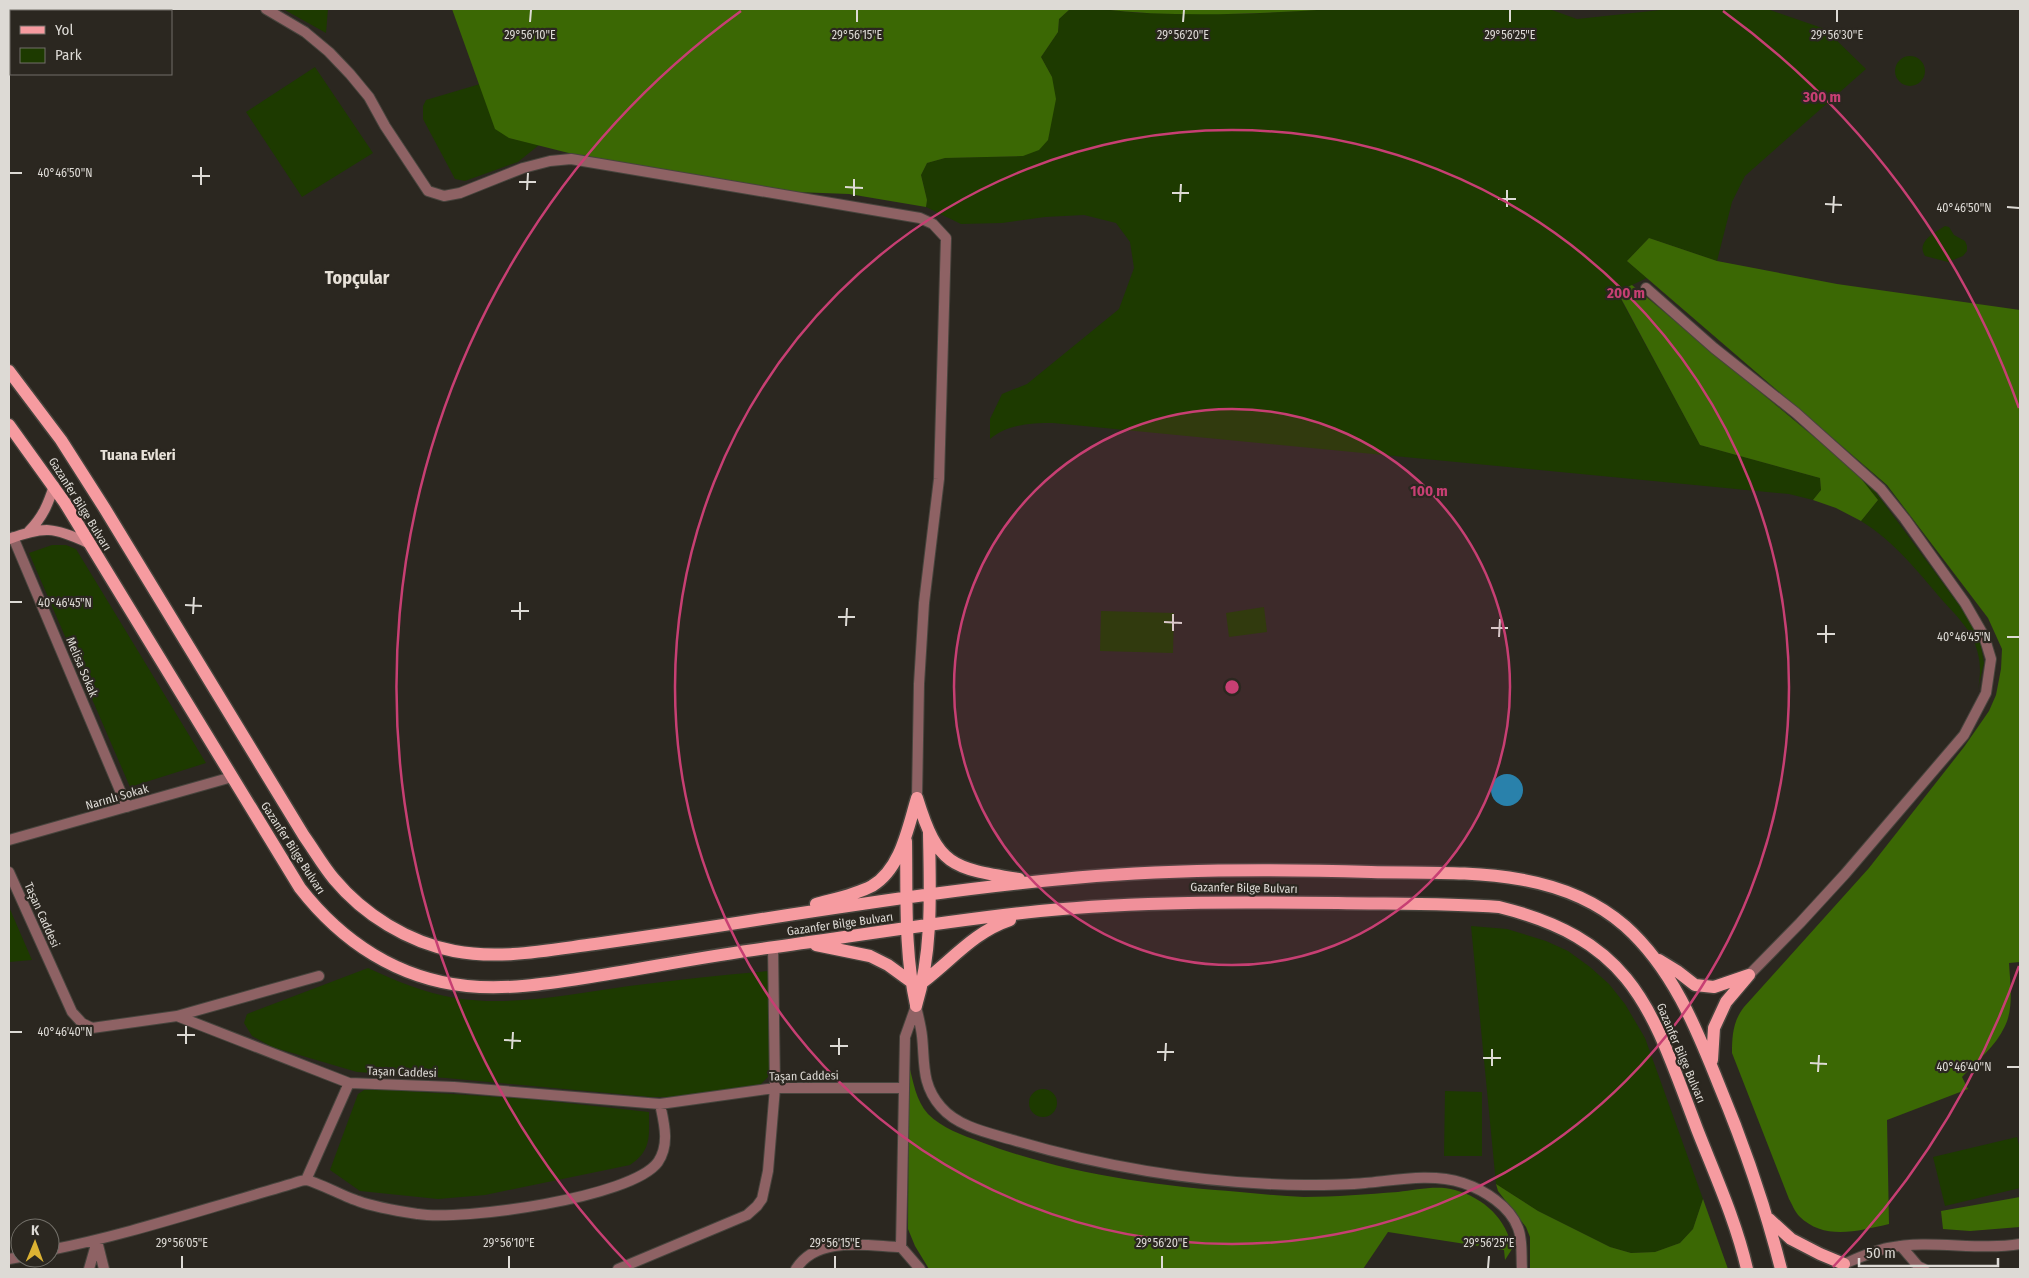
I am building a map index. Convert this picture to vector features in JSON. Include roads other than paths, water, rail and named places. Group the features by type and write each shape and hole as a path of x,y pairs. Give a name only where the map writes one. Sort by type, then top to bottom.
{"main road":[{"name":"Gazanfer Bilge Bulvarı","path":"9,371 60,440 105,508 304,836 330,875 343,890 375,916 412,937 434,946 452,951 496,954 540,952 766,919"},
{"name":"Gazanfer Bilge Bulvarı","path":"9,425 54,486 300,888 321,914 348,939 363,949 397,966 428,978 467,986 512,987 604,975 773,947 1039,911 1204,901 1499,907 1556,926 1578,937 1603,954 1620,970 1648,1008 1721,1190 1747,1269"},
{"path":"29,531 40,520 48,506 54,486"},
{"path":"11,538 29,531 48,530 68,534 88,543"},
{"path":"917,798 929,833 942,852 960,866 980,873 1036,882"},
{"path":"766,919 851,894 882,879 894,863 917,798"},
{"path":"906,833 907,929 917,981"},
{"path":"916,1006 917,981 930,926 929,833"},
{"name":"Gazanfer Bilge Bulvarı","path":"1036,882 1097,876 1247,870 1443,872 1501,876 1558,888 1584,900 1623,925 1655,958 1674,986 1711,1065 1740,1137 1769,1219 1782,1269"},
{"path":"766,919 906,897 1036,882"},
{"path":"917,981 977,936 998,924 1039,911"},
{"path":"806,943 870,956 917,981"},
{"path":"1655,958 1677,970 1695,985 1714,987 1749,975"},
{"path":"1711,1065 1714,1028 1726,1002 1749,975"},
{"path":"1769,1219 1792,1240 1845,1267"}],"street":[{"path":"266,9 305,32 330,52 350,74 369,97 385,126 428,191 444,196 460,193 523,168 550,161 571,159 920,218 933,224 946,238 939,478 924,612 919,684 917,798"},
{"path":"1646,288 1714,348 1796,413 1881,489 1905,519 1965,603 1984,636 1991,659 1986,693 1964,735 1845,874 1800,924 1749,975"},
{"name":"Melisa Sokak","path":"11,538 127,807"},
{"name":"Narınlı Sokak","path":"9,840 232,777"},
{"name":"Taşan Caddesi","path":"9,872 72,1012 82,1023 92,1028 177,1016 349,1082 454,1086 660,1104 775,1088 902,1088"},
{"path":"618,1269 747,1215 762,1199 768,1171 775,1088 773,947"},
{"path":"177,1016 319,976"},
{"path":"916,1006 905,1036 902,1088 901,1247 920,1269"},
{"path":"916,1006 922,1038 925,1076 935,1100 950,1115 971,1127 1096,1162 1188,1177 1239,1182 1304,1184 1364,1183 1428,1178 1447,1179 1463,1183 1490,1196 1509,1214 1518,1227 1522,1269"},
{"path":"306,1180 349,1082"},
{"path":"60,1248 97,1240 306,1180 358,1202 420,1215 453,1215 485,1212 589,1194 613,1188 635,1179 652,1169 659,1161 664,1148 666,1132 660,1104"},
{"path":"89,1269 97,1240"},
{"path":"97,1240 104,1269"},
{"path":"1845,1267 1866,1254 1901,1246 1988,1247 2020,1244"},
{"path":"796,1269 813,1253 832,1246 901,1247"},
{"path":"1901,1246 1918,1266 1924,1269"}],"water":[{"path":"1507,774 1513,775 1518,779 1522,784 1522,796 1518,801 1513,805 1507,806 1501,805 1496,801 1492,796 1491,790 1492,784 1496,779 1501,775"}],"district":[{"name":"Topçular","path":"357,278"},
{"name":"Tuana Evleri","path":"138,455"}]}
